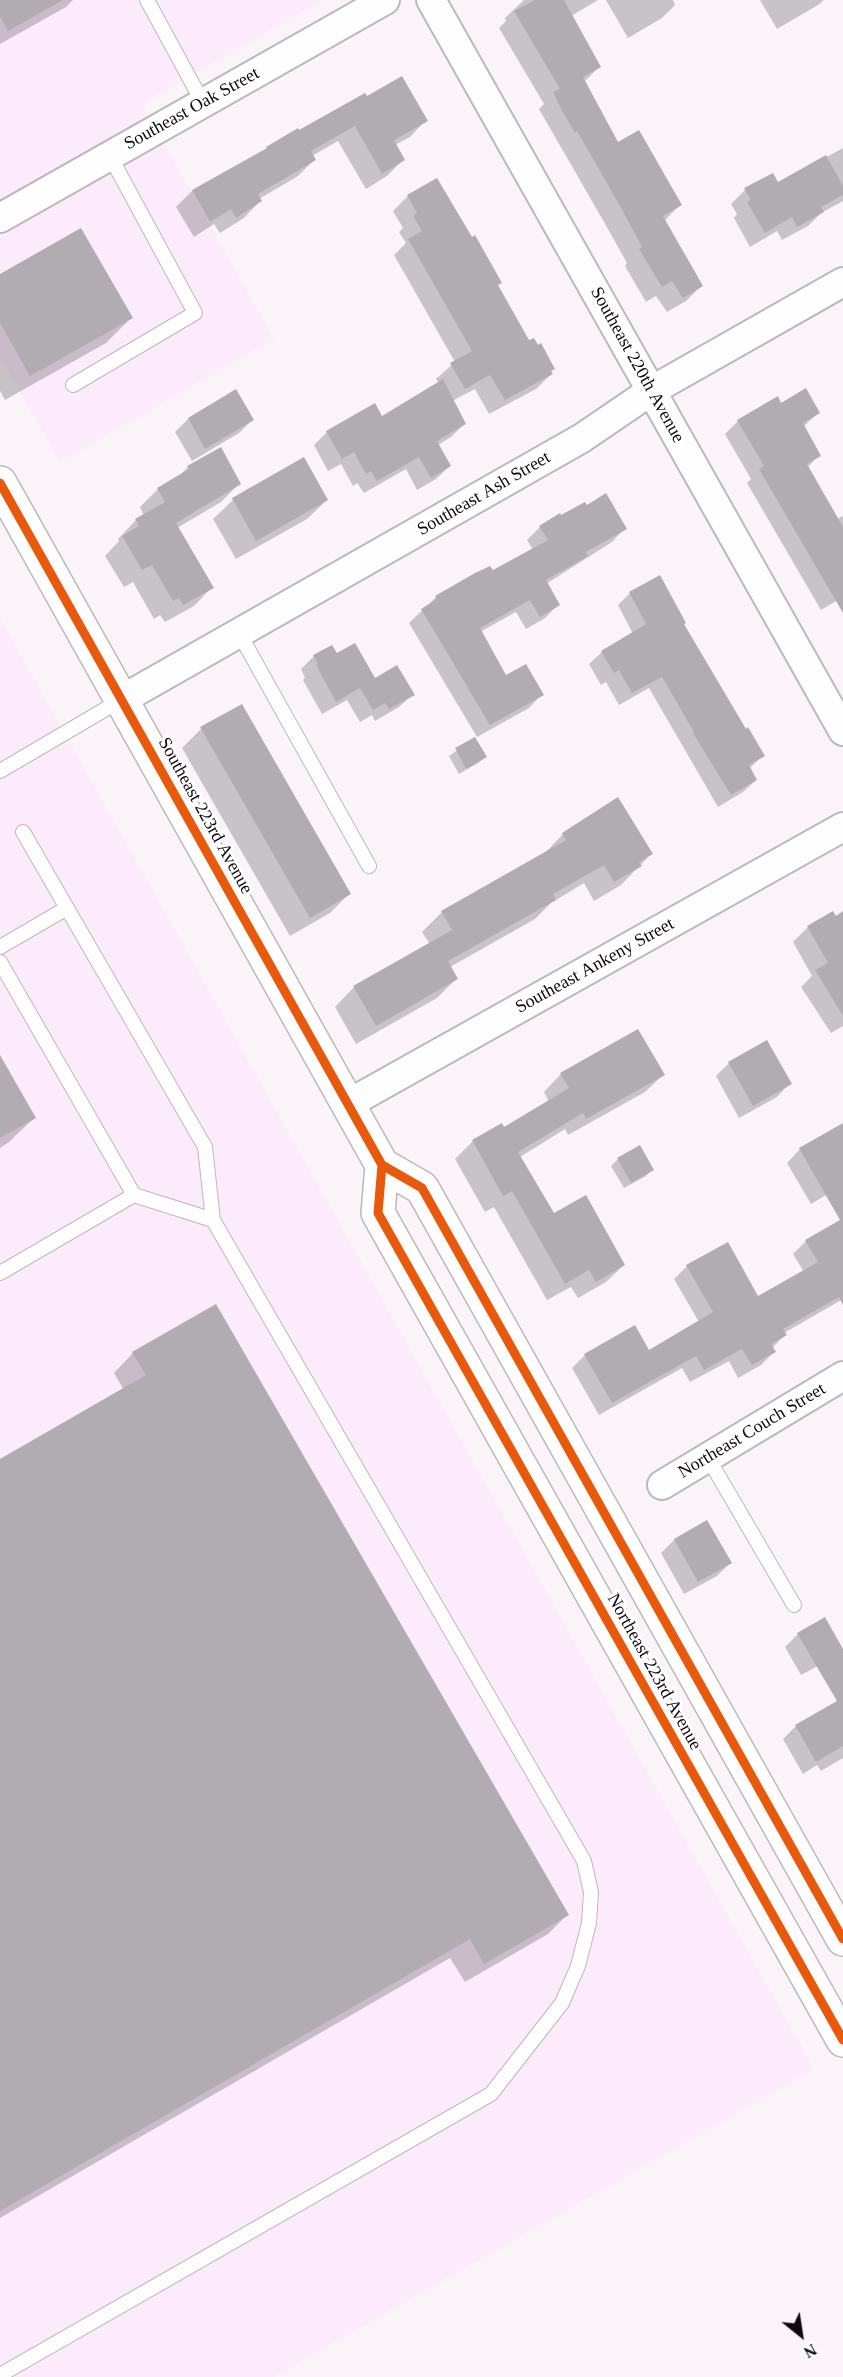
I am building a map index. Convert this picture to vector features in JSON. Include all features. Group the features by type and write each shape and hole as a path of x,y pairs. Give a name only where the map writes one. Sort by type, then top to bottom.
{"main road":[{"name":"Southeast 223rd Avenue","path":"0,483 382,1165"},
{"name":"Northeast 223rd Avenue","path":"843,1939 422,1188 382,1165 378,1213 843,2040"}],"street":[{"name":"Southeast Oak Street","path":"0,218 385,0"},
{"name":"Southeast 220th Avenue","path":"430,0 843,731"},
{"name":"Southeast Ash Street","path":"121,700 582,438 651,391 843,282"},
{"name":"Southeast Ankeny Street","path":"348,1104 843,827"},
{"name":"Northeast Couch Street","path":"662,1485 843,1376"}],"lane":[{"path":"147,0 203,103"},
{"path":"74,385 195,313 110,156"},
{"path":"239,633 369,866"},
{"path":"0,771 121,700"},
{"path":"0,2375 491,2094 562,2003 578,1966 589,1923 591,1892 584,1861 213,1220 205,1147 23,832"},
{"path":"0,947 67,908"},
{"path":"0,962 134,1195 213,1220"},
{"path":"0,1273 134,1195"},
{"path":"708,1458 794,1605"}],"shaded area":[{"path":"0,0 323,0 142,104 274,339 60,462 0,358"},
{"path":"0,618 814,2069 274,2377 0,2377"}],"building":[{"path":"0,0 63,0 8,31 0,16"},
{"path":"535,0 564,0 601,67 583,77 618,142 639,130 682,205 663,216 703,286 683,298 672,281 662,287 639,249 642,247 620,206 577,131 575,133 561,109 553,92 560,89 514,11"},
{"path":"402,76 428,121 394,140 405,160 382,174 355,126 311,151 316,160 258,194 262,201 236,218 231,209 210,222 192,190 298,128 299,130 365,93 367,96"},
{"path":"826,155 843,186 843,195 821,207 824,212 797,227 792,217 765,233 747,202 751,200 744,188 773,173 778,182"},
{"path":"437,178 472,237 475,235 502,283 498,285 529,340 534,338 538,345 541,343 555,369 551,371 553,374 505,400 490,375 465,389 450,363 472,351 408,239 422,231 413,216 417,213 407,195"},
{"path":"81,228 133,318 30,376 0,323 0,274"},
{"path":"443,379 466,424 437,441 451,466 431,478 419,457 377,481 371,471 366,474 354,452 342,459 326,431 375,403 382,416"},
{"path":"806,388 820,413 803,423 821,456 807,464 843,527 843,613 759,469 764,466 737,420 778,396 781,403"},
{"path":"236,389 254,420 205,449 188,418"},
{"path":"221,447 241,484 176,523 214,588 183,605 179,598 173,601 152,565 142,570 122,536 139,526 135,519 165,502 157,488 189,469 187,466"},
{"path":"304,457 328,500 256,541 232,498"},
{"path":"606,493 627,529 586,552 588,556 546,580 560,605 540,617 530,600 480,628 506,675 526,664 544,695 490,725 421,609 437,599 435,596 475,573 490,566 493,570 548,540 539,526 560,513 561,515 585,502 587,505"},
{"path":"660,575 686,623 684,624 746,729 748,727 765,756 749,765 757,780 731,795 662,677 632,693 619,670 614,673 601,651 646,624 629,592"},
{"path":"355,643 375,678 397,665 415,695 389,709 385,703 373,710 360,688 336,702 313,655 332,645 337,653"},
{"path":"242,704 351,894 310,918 200,727"},
{"path":"475,737 487,757 466,769 455,748"},
{"path":"618,797 653,854 639,862 642,866 614,882 604,865 553,894 556,900 448,961 458,979 376,1026 353,986 452,930 441,911 566,840 562,833"},
{"path":"833,911 836,916 843,911 843,1016 815,970 828,963 807,926"},
{"path":"638,1029 665,1075 586,1119 583,1113 518,1152 554,1213 586,1195 625,1265 596,1282 589,1270 565,1284 512,1191 503,1196 472,1140 502,1123 504,1127 569,1088 560,1073"},
{"path":"767,1040 792,1084 753,1106 728,1062"},
{"path":"0,1055 36,1118 0,1138"},
{"path":"843,1123 843,1305 839,1297 783,1329 787,1335 771,1344 776,1352 752,1365 742,1349 704,1370 696,1356 612,1403 584,1354 635,1325 649,1350 713,1312 686,1265 728,1242 758,1296 818,1262 805,1240 840,1220 799,1148"},
{"path":"640,1145 654,1170 631,1183 617,1158"},
{"path":"216,1304 569,1915 484,1964 470,1939 0,2211 0,1459 146,1375 132,1352"},
{"path":"707,1520 732,1563 698,1582 674,1539"},
{"path":"825,1617 843,1649 843,1746 816,1762 795,1725 837,1701 797,1633"}],"cycle path":[{"path":"0,483 382,1165 422,1188 843,1939"},
{"path":"382,1165 378,1213 843,2040"}]}
